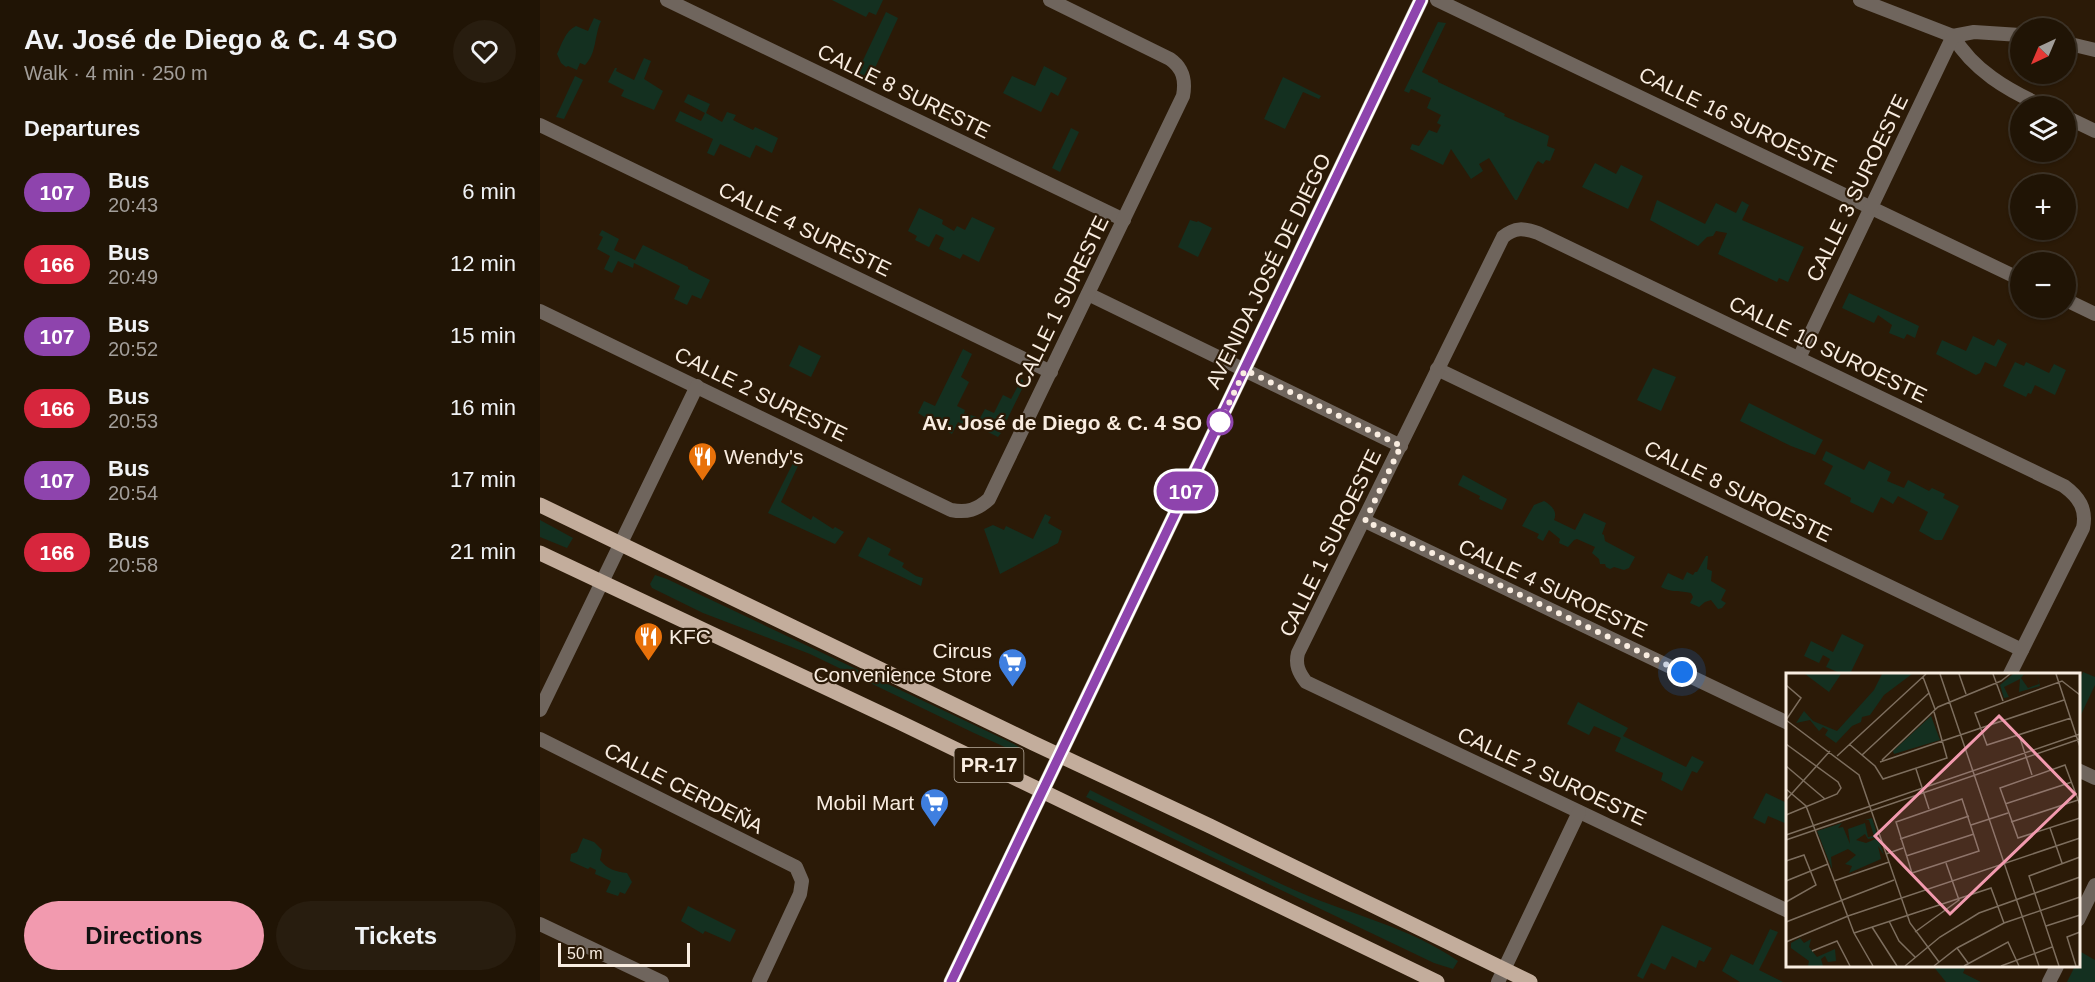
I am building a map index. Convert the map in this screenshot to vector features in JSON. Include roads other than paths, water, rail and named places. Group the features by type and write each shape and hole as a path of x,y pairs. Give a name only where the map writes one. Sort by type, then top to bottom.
{"main road":[{"name":"AVENIDA JOSÉ DE DIEGO","path":"951,982 1421,0"},
{"name":"PR-17","path":"540,505 1210,826 1501,976 1530,982"},
{"name":"PR-17","path":"540,553 1043,791 1241,889 1437,982"}],"street":[{"name":"CALLE 8 SURESTE","path":"667,0 1124,220"},
{"name":"CALLE 1 SURESTE","path":"963,512 974,510 989,499 1183,96 1185,87 1182,72 1170,59 1050,0"},
{"name":"CALLE 16 SUROESTE","path":"1437,0 2010,274"},
{"path":"1860,0 1953,36 1974,32 2010,34"},
{"path":"1953,36 1964,52 1986,74 2021,96"},
{"name":"CALLE 3 SUROESTE","path":"1799,358 1953,36"},
{"path":"2076,45 2095,50"},
{"path":"2076,122 2095,131"},
{"name":"CALLE 4 SURESTE","path":"540,126 1051,372"},
{"name":"CALLE 1 SUROESTE","path":"1301,676 1296,660 1298,653 1503,237 1516,229 1526,228 1538,233"},
{"name":"CALLE 10 SUROESTE","path":"1538,233 2064,486 2079,499 2085,518 2083,528 2022,650"},
{"path":"1088,294 1401,446"},
{"path":"2076,305 2095,315"},
{"name":"CALLE 2 SURESTE","path":"540,311 951,510 963,512"},
{"name":"CALLE 8 SUROESTE","path":"1437,369 2022,650"},
{"path":"540,710 697,386"},
{"name":"CALLE 4 SUROESTE","path":"1365,521 1786,722"},
{"path":"2011,673 2022,650"},
{"name":"CALLE 2 SUROESTE","path":"1301,676 1306,682 1786,910"},
{"name":"CALLE CERDEÑA","path":"540,739 796,867 802,880 800,894 759,982"},
{"path":"2080,770 2095,778"},
{"path":"1501,976 1579,812"},
{"path":"2080,918 2095,885"},
{"path":"540,924 662,982"},
{"path":"2049,982 2056,967"}],"place":[{"name":"Av. José de Diego & C. 4 SO","path":"1220,422"},
{"name":"Wendy's","path":"703,482"},
{"name":"KFC","path":"648,662"},
{"name":"Circus Convenience Store","path":"1013,688"},
{"name":"Mobil Mart","path":"935,828"}]}
